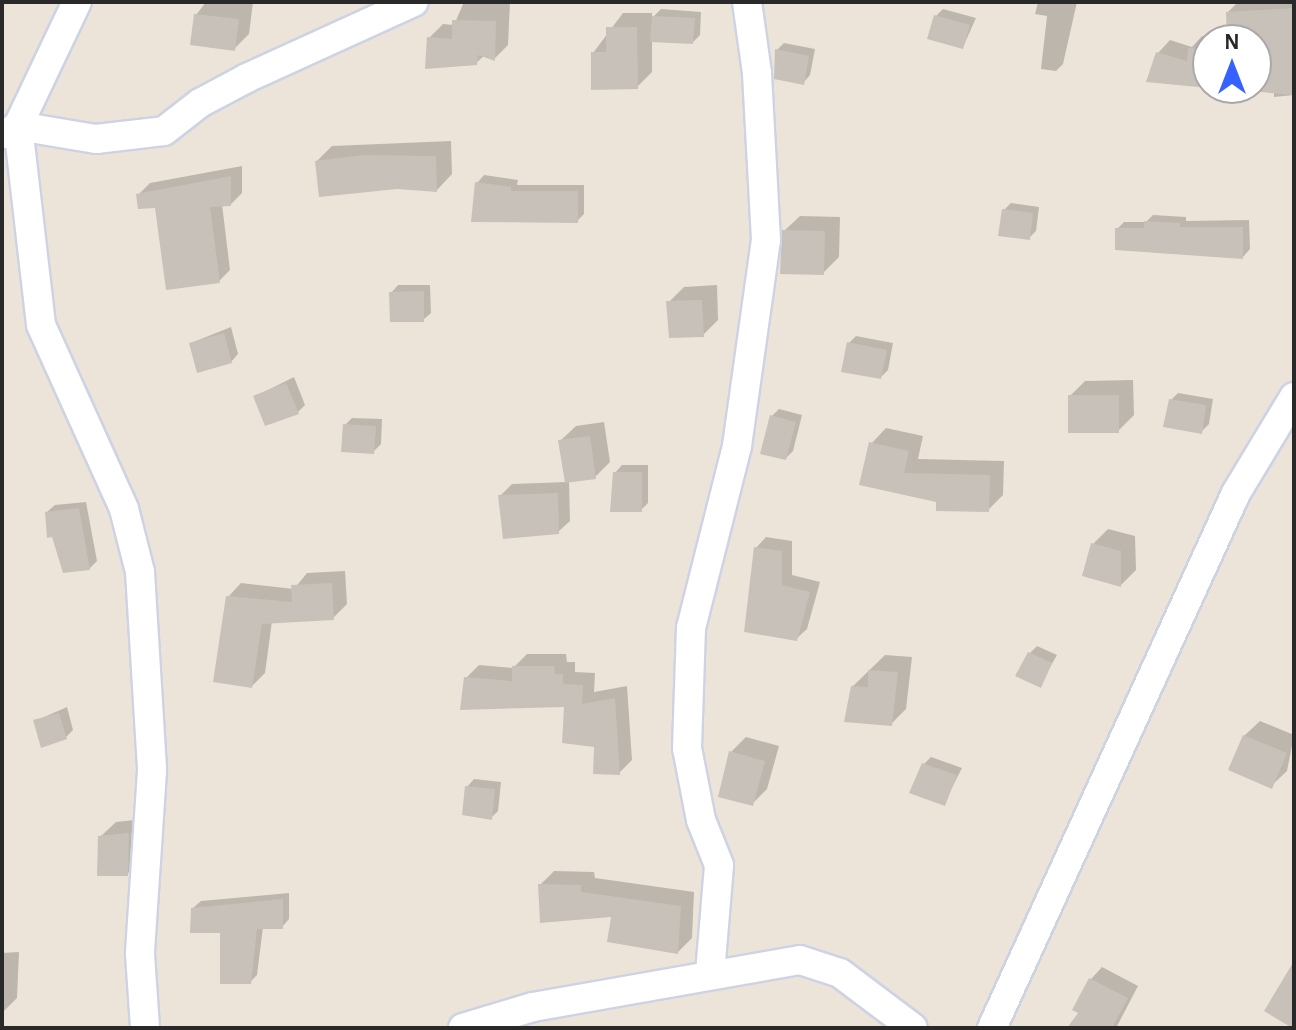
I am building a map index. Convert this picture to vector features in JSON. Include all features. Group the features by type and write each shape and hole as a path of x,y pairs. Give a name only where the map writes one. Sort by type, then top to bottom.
{"street":[{"path":"77,2 10,131 41,325 124,509 140,572 152,771 140,954 145,1028"},
{"path":"10,131 96,139 164,131 200,103 247,78 414,2"},
{"path":"710,973 719,865 701,820 687,748 691,643 737,446 766,240 757,73 747,2"},
{"path":"992,1028 1236,493 1294,397"},
{"path":"463,1028 533,1007 710,973 800,960 840,973 913,1028"}],"building":[{"path":"1294,8 1294,95 1272,93 1272,24 1226,24 1226,12"},
{"path":"194,14 239,19 235,51 190,45"},
{"path":"934,15 970,25 963,49 927,39"},
{"path":"652,16 695,18 693,44 650,42"},
{"path":"452,20 496,21 495,61 478,55 477,65 425,69 427,37 452,39"},
{"path":"606,27 637,27 638,89 591,90 591,52 606,52"},
{"path":"1188,48 1192,48 1192,86 1146,82 1156,52 1187,61"},
{"path":"775,49 809,56 804,85 774,79"},
{"path":"363,155 436,156 437,192 397,189 319,197 315,161"},
{"path":"231,176 231,206 210,207 220,283 166,290 155,208 138,209 136,194"},
{"path":"475,182 511,187 511,191 578,191 578,223 471,222"},
{"path":"1002,209 1033,213 1030,240 998,236"},
{"path":"1144,221 1180,223 1180,227 1243,227 1243,259 1115,250 1115,228 1144,228"},
{"path":"782,230 825,231 824,275 780,274"},
{"path":"424,291 424,322 390,322 389,292"},
{"path":"702,300 704,337 669,338 666,301"},
{"path":"224,333 232,363 197,373 189,343"},
{"path":"847,342 887,350 881,379 841,372"},
{"path":"286,383 299,414 265,426 253,396"},
{"path":"1068,395 1119,395 1119,433 1068,433"},
{"path":"1169,399 1206,405 1202,434 1163,427"},
{"path":"770,415 796,422 786,460 760,454"},
{"path":"343,424 376,426 374,454 341,452"},
{"path":"590,436 596,479 565,483 558,440"},
{"path":"869,442 909,451 904,473 990,475 989,512 936,511 936,502 859,485"},
{"path":"613,472 642,472 642,512 610,512"},
{"path":"558,493 559,534 503,539 498,495"},
{"path":"79,508 90,570 63,573 52,537 47,538 45,512"},
{"path":"1091,543 1121,551 1121,587 1082,576"},
{"path":"754,547 782,551 782,585 810,592 797,641 744,632"},
{"path":"332,583 334,620 262,624 252,688 213,682 226,596 292,602 291,585"},
{"path":"1028,652 1052,663 1041,688 1015,676"},
{"path":"512,666 554,666 555,674 563,674 563,684 583,685 582,704 615,698 620,775 593,774 594,747 562,743 564,707 460,710 464,677 512,681"},
{"path":"868,670 898,672 892,726 844,722 851,686 868,687"},
{"path":"59,713 67,739 41,748 33,720"},
{"path":"1243,735 1287,753 1272,789 1228,770"},
{"path":"729,751 765,761 753,806 718,797"},
{"path":"922,763 957,775 945,806 909,793"},
{"path":"465,786 495,789 492,820 462,815"},
{"path":"129,833 128,876 97,876 98,836"},
{"path":"538,884 581,885 581,892 681,906 678,954 607,942 611,917 540,923"},
{"path":"283,899 283,929 257,929 251,984 220,984 220,933 190,933 191,908"},
{"path":"1294,961 1294,1028 1292,1028 1264,1011"},
{"path":"1089,978 1128,998 1112,1028 1067,1028 1078,1013 1072,1010"}]}
